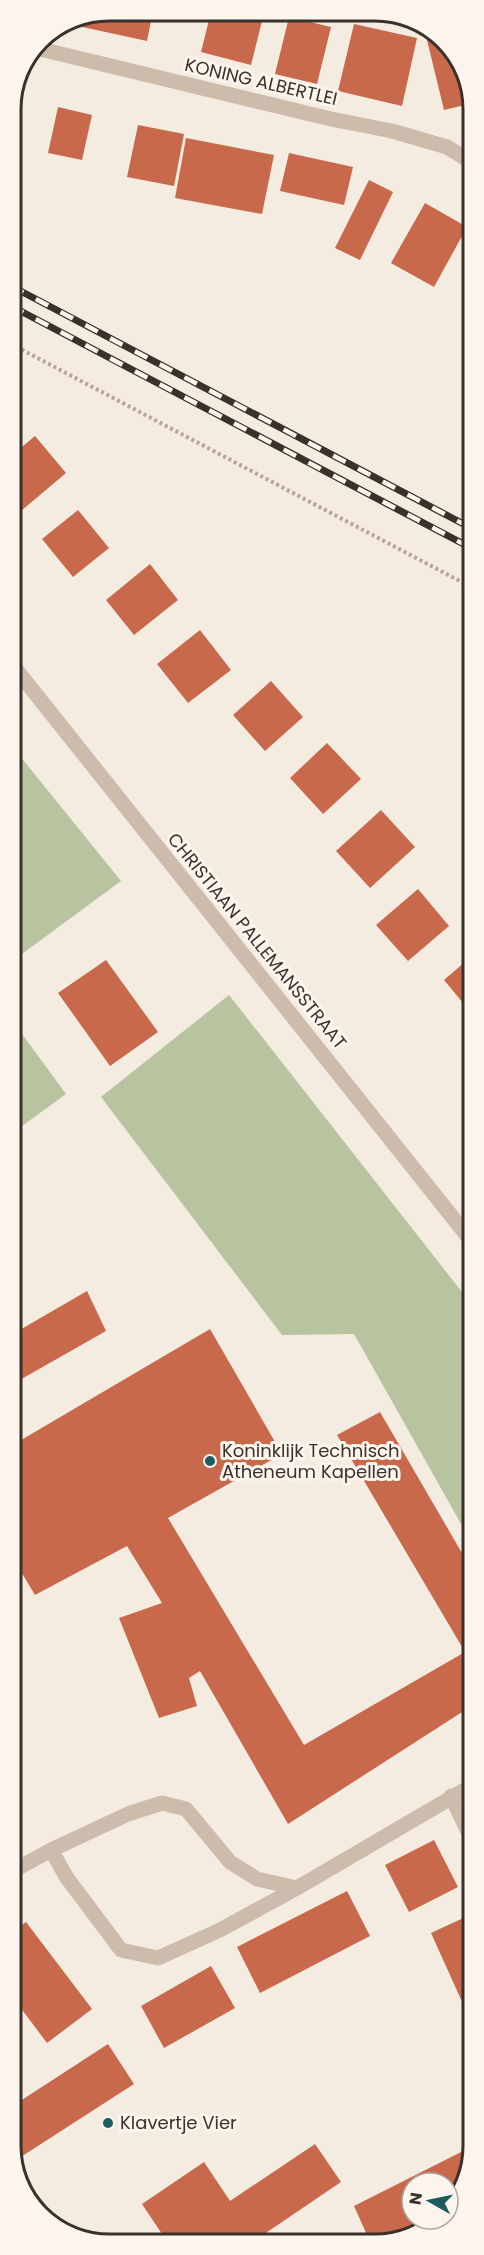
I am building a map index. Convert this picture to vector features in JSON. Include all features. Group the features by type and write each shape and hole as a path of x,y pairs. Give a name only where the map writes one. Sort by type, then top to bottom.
{"street":[{"name":"KONING ALBERTLEI","path":"45,50 332,119 392,131 447,147 463,157"},
{"name":"CHRISTIAAN PALLEMANSSTRAAT","path":"21,676 463,1230"},
{"path":"51,1850 67,1878 121,1950 158,1958 220,1930 297,1888 463,1790"},
{"path":"451,1796 463,1821"},
{"path":"21,1866 128,1814 162,1803 186,1809 230,1862 257,1879 297,1888"}],"path":[{"path":"21,349 463,583"}],"green space":[{"path":"21,757 121,881 21,955"},
{"path":"229,995 463,1293 463,1527 354,1334 282,1335 101,1097"},
{"path":"21,1033 66,1094 21,1127"}],"building":[{"path":"109,21 151,21 147,41 80,26"},
{"path":"209,21 262,21 251,65 201,52"},
{"path":"288,21 306,21 331,27 317,84 275,74"},
{"path":"354,24 417,38 402,106 338,91"},
{"path":"427,40 441,51 454,70 463,105 444,110"},
{"path":"58,107 92,115 82,160 48,153"},
{"path":"138,125 184,134 174,186 127,177"},
{"path":"186,138 274,155 262,214 175,198"},
{"path":"289,153 353,167 344,205 280,191"},
{"path":"369,180 393,192 360,260 335,248"},
{"path":"425,203 463,225 463,234 434,287 391,263"},
{"path":"35,436 66,473 21,511 21,448"},
{"path":"78,510 109,548 73,577 42,539"},
{"path":"150,564 178,600 134,635 106,600"},
{"path":"200,630 231,670 188,703 157,664"},
{"path":"271,681 303,717 265,751 233,715"},
{"path":"327,743 361,779 323,814 290,778"},
{"path":"381,810 415,847 370,888 336,851"},
{"path":"418,889 449,926 408,961 376,925"},
{"path":"106,960 158,1032 110,1066 58,993"},
{"path":"463,964 463,1003 444,980"},
{"path":"87,1291 106,1331 21,1379 21,1329"},
{"path":"210,1329 282,1454 168,1518 304,1745 463,1653 463,1711 288,1824 200,1671 189,1678 197,1706 159,1718 119,1618 162,1603 127,1546 35,1595 21,1572 21,1440"},
{"path":"380,1412 463,1555 463,1649 337,1435"},
{"path":"434,1840 458,1887 409,1912 385,1865"},
{"path":"347,1891 370,1936 260,1993 237,1947"},
{"path":"463,1918 463,2004 431,1933"},
{"path":"26,1922 92,2009 47,2043 21,2008 21,1926"},
{"path":"211,1966 235,2008 164,2048 141,2006"},
{"path":"108,2044 134,2084 22,2156 21,2101"},
{"path":"315,2144 341,2182 264,2234 162,2234 142,2204 204,2162 230,2201"},
{"path":"463,2151 459,2171 423,2171"},
{"path":"400,2183 400,2230 367,2234 354,2206"}],"railway":[{"path":"21,291 463,524"},
{"path":"21,311 463,544"}],"place":[{"name":"Koninklijk Technisch Atheneum Kapellen","path":"210,1461"},
{"name":"Klavertje Vier","path":"108,2123"}]}
